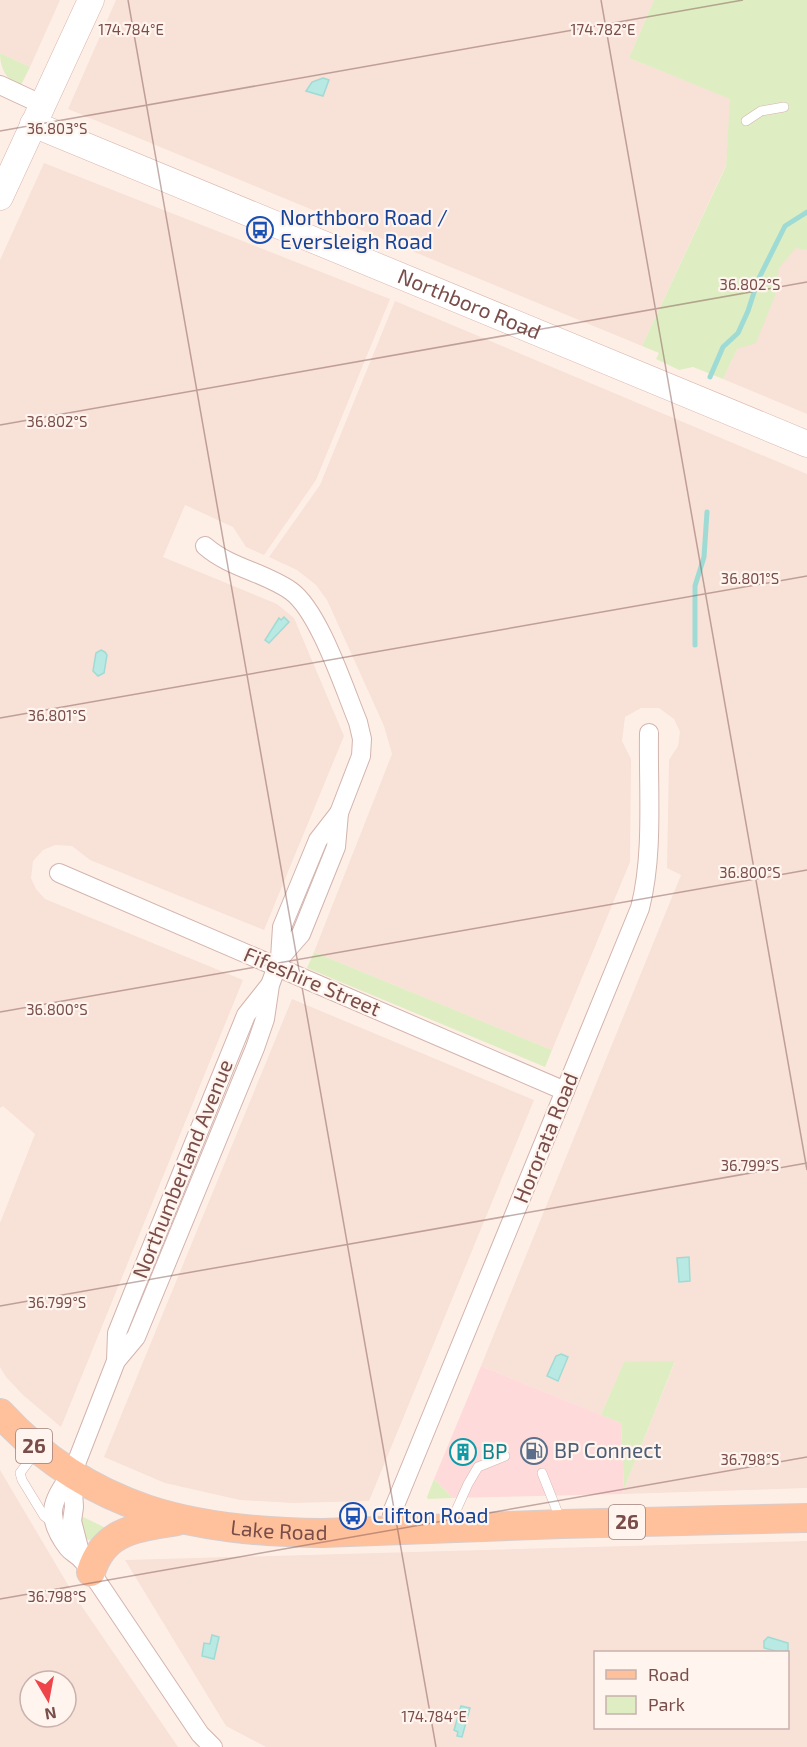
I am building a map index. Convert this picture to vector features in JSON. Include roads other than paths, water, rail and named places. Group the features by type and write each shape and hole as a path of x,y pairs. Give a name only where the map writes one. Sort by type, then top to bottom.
{"main road":[{"name":"Lake Road","path":"0,1413 37,1450 106,1494 136,1507 214,1527 287,1533 807,1518"},
{"path":"86,1566 117,1535 182,1520"}],"street":[{"path":"0,197 91,0"},
{"path":"0,85 38,115"},
{"name":"Northboro Road","path":"38,115 807,444"},
{"name":"Northumberland Avenue","path":"116,1361 136,1338 255,1048 265,1019 270,985 278,962 301,934 336,847 339,813 361,756 361,732 317,623 305,605 290,590 226,562 205,546"},
{"name":"Hororata Road","path":"389,1531 392,1512 640,908 645,887 649,733"},
{"name":"Fifeshire Street","path":"59,873 278,962 565,1090"},
{"name":"Northumberland Avenue","path":"72,1474 116,1361 117,1333 198,1131 246,1015 270,985"},
{"path":"72,1474 56,1495 52,1516 54,1524 69,1549 86,1566 200,1734 213,1747"},
{"path":"72,1474 74,1507 72,1521 86,1566"}],"lane":[{"path":"746,121 761,111 784,107"},
{"path":"236,1040 255,1048"},
{"path":"198,1131 217,1140"},
{"path":"158,1232 176,1240"},
{"path":"134,1291 152,1298"},
{"path":"37,1450 20,1473 44,1516 54,1524"},
{"path":"448,1529 478,1467 505,1456"},
{"path":"542,1473 562,1524"}],"water":[{"path":"323,78 329,80 323,96 306,91 312,82"},
{"path":"284,617 289,622 269,643 265,640 279,618 281,620"},
{"path":"101,650 107,655 104,673 98,676 93,671 96,653"},
{"path":"689,1257 690,1281 679,1282 677,1258"},
{"path":"561,1354 568,1357 558,1381 547,1376 556,1356"},
{"path":"212,1635 219,1637 214,1659 202,1656 204,1643 210,1644"},
{"path":"768,1637 788,1643 788,1651 764,1648 764,1641"},
{"path":"461,1706 470,1708 462,1737 457,1736 458,1732 454,1730"}],"waterway":[{"path":"710,377 723,347 738,333 758,280 785,226 807,212"},
{"path":"695,645 695,586 704,557 707,512"}],"place":[{"name":"Northboro Road / Eversleigh Road","path":"260,230"},
{"name":"BP Connect","path":"534,1451"},
{"name":"BP","path":"463,1452"},
{"name":"Clifton Road","path":"353,1516"}]}
